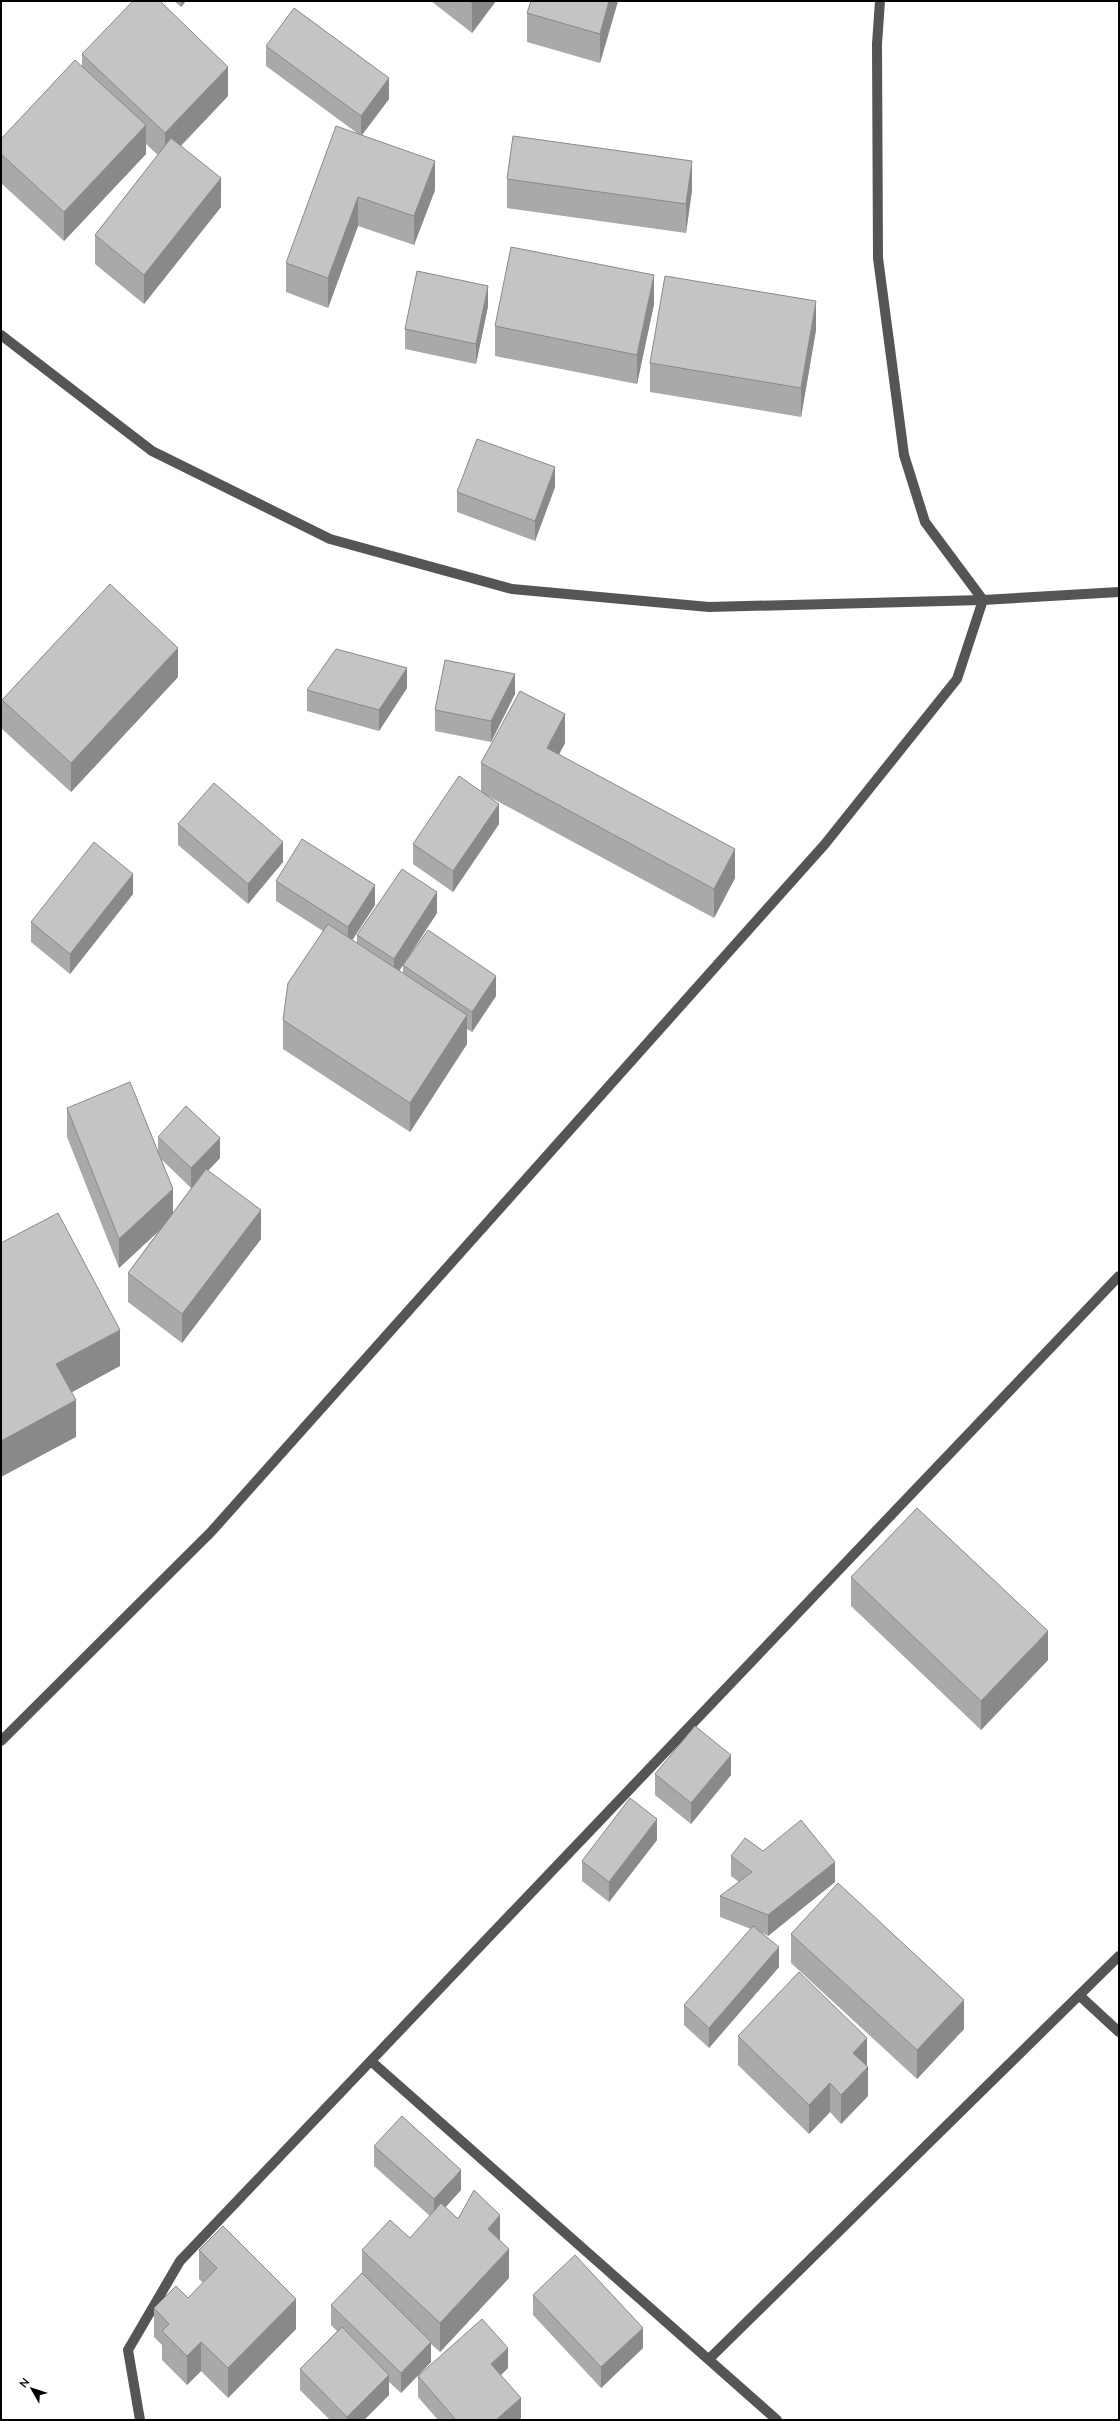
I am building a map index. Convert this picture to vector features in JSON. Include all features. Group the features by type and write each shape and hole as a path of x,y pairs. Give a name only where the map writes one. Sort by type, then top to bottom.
{"street":[{"path":"880,1 877,44 878,258 904,455 925,522 983,600"},
{"path":"1,335 152,451 330,539 512,589 709,607 983,600 1119,592"},
{"path":"1,1741 211,1532 825,844 957,679 983,600"},
{"path":"140,2420 128,2350 180,2261 372,2062 1119,1276"},
{"path":"709,2359 1119,1956"},
{"path":"1080,1996 1119,2032"},
{"path":"372,2062 778,2420"}],"building":[{"path":"133,1 160,1 228,67 165,133 82,54"},
{"path":"531,1 609,1 600,34 527,13"},
{"path":"294,8 389,78 361,116 266,46"},
{"path":"75,60 146,125 64,212 1,154 1,139"},
{"path":"336,126 435,161 414,216 358,197 328,278 286,263"},
{"path":"513,136 692,161 686,204 507,179"},
{"path":"171,138 221,178 144,275 95,235"},
{"path":"511,247 654,275 637,355 495,326"},
{"path":"417,271 488,286 476,344 405,329"},
{"path":"665,276 816,301 801,388 650,363"},
{"path":"477,439 555,467 535,521 457,492"},
{"path":"110,584 178,648 71,763 2,700"},
{"path":"336,649 407,668 379,710 307,690"},
{"path":"445,660 515,674 491,721 435,710"},
{"path":"520,691 565,714 547,748 735,849 714,889 481,763"},
{"path":"459,776 499,804 453,871 413,844"},
{"path":"214,783 283,842 248,884 178,824"},
{"path":"302,839 375,885 348,927 276,881"},
{"path":"94,842 133,874 70,954 31,922"},
{"path":"402,869 437,892 394,959 357,935"},
{"path":"328,924 467,1015 410,1103 283,1020 288,983"},
{"path":"428,930 496,976 472,1012 403,965"},
{"path":"130,1082 173,1189 119,1239 67,1108"},
{"path":"186,1106 220,1138 191,1168 158,1137"},
{"path":"206,1169 261,1210 182,1314 128,1273"},
{"path":"58,1213 120,1330 56,1364 76,1400 1,1441 1,1243"},
{"path":"917,1508 1048,1631 981,1701 851,1577"},
{"path":"695,1726 731,1755 691,1803 655,1774"},
{"path":"630,1798 657,1819 609,1882 582,1861"},
{"path":"801,1820 835,1862 768,1915 720,1896 752,1872 731,1856 745,1838 763,1851"},
{"path":"838,1883 964,2000 917,2050 791,1934"},
{"path":"753,1926 779,1947 709,2028 684,2005"},
{"path":"799,1972 867,2038 853,2053 868,2067 841,2095 830,2083 809,2105 738,2036"},
{"path":"402,2116 461,2170 434,2199 374,2146"},
{"path":"474,2190 500,2215 488,2229 509,2249 440,2323 362,2250 390,2220 410,2238 441,2203 458,2219"},
{"path":"223,2226 296,2299 228,2368 201,2342 187,2356 162,2331 169,2324 154,2308 176,2286 188,2298 217,2268 199,2250"},
{"path":"575,2255 643,2328 601,2367 533,2295"},
{"path":"362,2273 431,2342 401,2373 331,2305"},
{"path":"482,2319 508,2348 491,2364 521,2398 496,2420 456,2420 418,2376"},
{"path":"342,2327 389,2375 347,2417 300,2369"}]}
